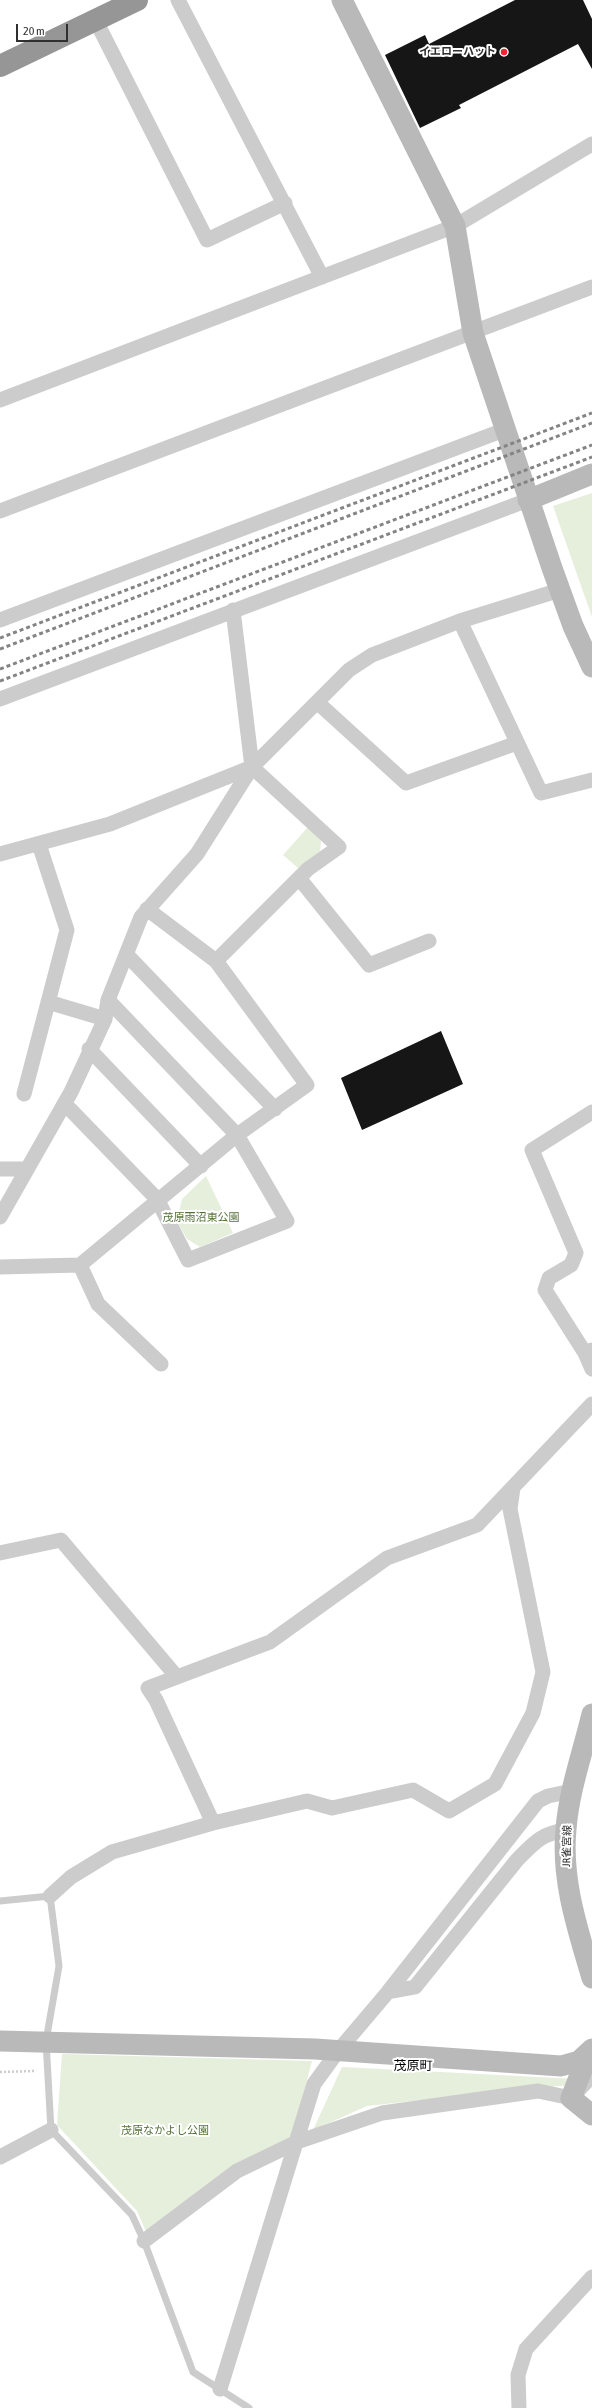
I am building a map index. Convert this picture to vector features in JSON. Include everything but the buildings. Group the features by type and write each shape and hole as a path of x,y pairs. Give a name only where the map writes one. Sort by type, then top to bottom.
{"highway":[{"path":"0,66 137,0"}],"street":[{"path":"178,0 285,203 322,277"},
{"path":"342,0 455,226 473,333 504,430 560,590 590,661"},
{"path":"96,21 207,240 285,203"},
{"path":"0,400 455,226 592,144"},
{"path":"0,511 592,287"},
{"path":"0,620 504,430"},
{"path":"0,699 528,500 592,474"},
{"path":"0,1217 4,1203 27,1169 65,1104 89,1049 105,1019 108,1000 141,917 197,854 252,767 349,670 372,655 460,621 560,590"},
{"path":"216,961 300,878 339,847 252,767 233,610"},
{"path":"460,621 541,793 592,780"},
{"path":"317,702 406,783 517,743"},
{"path":"0,854 110,824 252,767"},
{"path":"24,1094 67,930 39,844"},
{"path":"300,878 369,964 428,941"},
{"path":"0,1267 80,1265 157,1199 201,1166 237,1134 275,1109 306,1085 216,961 148,909"},
{"path":"127,955 275,1109"},
{"path":"65,1104 157,1199 188,1260 287,1221 237,1134 108,1000"},
{"path":"48,1002 105,1019"},
{"path":"89,1049 201,1166"},
{"path":"592,1112 532,1150 576,1253 571,1265 549,1278 545,1290 589,1352 592,1369"},
{"path":"0,1169 27,1169"},
{"path":"80,1265 98,1304 161,1364"},
{"path":"213,1823 156,1700 148,1688 270,1642 387,1558 477,1525 592,1404"},
{"path":"50,1896 71,1877 112,1852 213,1823 307,1801 332,1808 413,1790 449,1811 495,1784 533,1713 543,1672 510,1509 513,1488"},
{"path":"0,1552 61,1540 176,1677"},
{"name":"JR雀宮線","path":"592,1714 590,1735 572,1791 566,1830 566,1881 574,1917 592,1978"},
{"path":"220,2389 314,2084 338,2051 388,1992 538,1802 548,1796 572,1791"},
{"path":"388,1992 415,1987 517,1860 534,1842 549,1833 566,1830"},
{"path":"0,2041 338,2051 561,2066 579,2060 591,2051"},
{"path":"571,2098 591,2051"},
{"path":"571,2098 592,2076"},
{"path":"144,2241 238,2171 297,2142 382,2113 538,2091 571,2098 592,2115"},
{"path":"0,2157 52,2130"},
{"path":"519,2408 518,2375 526,2349 592,2277"}],"lane":[{"path":"0,1901 50,1896 59,1966 46,2042 52,2130 132,2215 144,2241 193,2372 249,2408"}],"path":[{"path":"0,2072 48,2071"}],"green space":[{"path":"592,493 592,617 553,506"},
{"path":"308,827 321,841 320,854 298,868 283,855"},
{"name":"茂原雨沼東公園","path":"206,1176 233,1233 200,1247 187,1239 177,1222 182,1199"},
{"name":"茂原なかよし公園","path":"62,2054 312,2061 292,2138 149,2238 137,2211 57,2125"},
{"path":"342,2067 577,2079 575,2085 529,2088 367,2106 313,2130"}],"railway":[{"path":"0,638 592,413"},
{"path":"0,649 592,423"},
{"path":"0,669 592,445"},
{"path":"0,681 592,457"}],"place":[{"name":"イエローハット","path":"504,52"}],"district":[{"name":"茂原町","path":"413,2066"}]}
